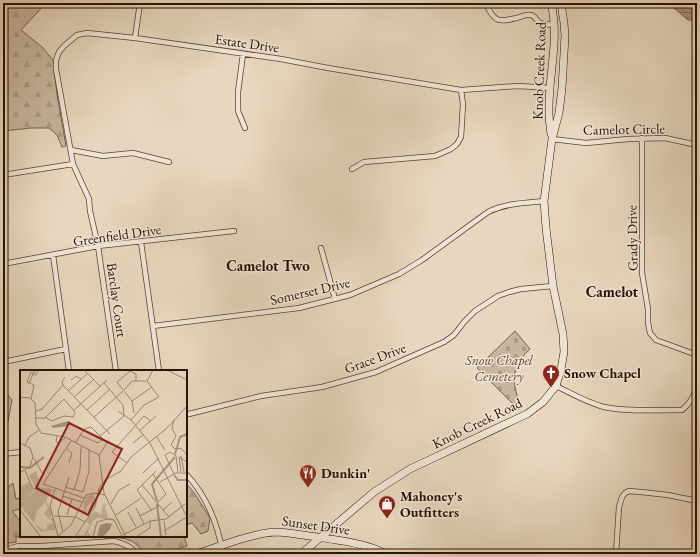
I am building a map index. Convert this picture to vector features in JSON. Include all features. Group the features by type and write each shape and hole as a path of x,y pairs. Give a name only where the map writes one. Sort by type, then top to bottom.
{"main road":[{"name":"Knob Creek Road","path":"551,3 555,24 549,111 552,140"},
{"name":"Knob Creek Road","path":"301,554 374,492 410,469 527,414 543,402 556,386 564,352 563,334 553,286 544,201 552,140 559,113 563,73 564,23 561,3"},
{"path":"555,24 564,23"},
{"path":"559,113 558,99 554,90 551,88 558,84 563,73"},
{"name":"Sunset Drive","path":"196,554 259,534 276,532 321,538 367,547 380,550 386,554"}],"street":[{"path":"135,38 140,3"},
{"path":"486,3 494,18 501,21 530,15 534,16 539,22 544,24 555,24"},
{"name":"Estate Drive","path":"73,164 72,150 56,69 56,60 59,52 70,40 77,35 87,33 135,38 243,54 461,90 518,86 551,88"},
{"path":"243,54 238,92 238,111 245,128"},
{"path":"352,169 364,162 435,156 451,149 457,144 461,137 463,104 461,90"},
{"name":"Camelot Circle","path":"552,140 586,143 642,138 665,138 697,145"},
{"name":"Grady Drive","path":"642,138 642,273 650,333 656,340 697,355"},
{"path":"72,150 103,156 133,153 169,162"},
{"path":"3,175 73,164"},
{"name":"Barclay Court","path":"73,164 89,199 90,211 98,246 116,370"},
{"name":"Somerset Drive","path":"153,326 299,308 350,295 399,274 422,260 488,212 498,207 508,204 544,201"},
{"name":"Greenfield Drive","path":"3,264 53,256 98,246 234,231"},
{"path":"141,242 159,370"},
{"path":"322,248 335,299"},
{"path":"53,256 69,370"},
{"name":"Grace Drive","path":"187,414 261,396 322,387 376,372 444,342 454,335 475,311 498,296 509,292 553,286"},
{"path":"3,362 66,348"},
{"path":"556,386 590,402 604,406 626,409 682,410 688,406 697,387"},
{"path":"3,454 20,452"},
{"path":"187,475 195,484 213,516 223,554"},
{"path":"616,554 619,507 625,493 629,491 668,495 697,501"},
{"path":"6,550 18,546 42,546 114,541 124,543 137,554"}],"green space":[{"path":"3,3 46,3 21,30 42,47 53,60 57,95 66,146 62,147 57,135 49,128 3,131"},
{"name":"Snow Chapel Cemetery","path":"515,331 530,349 519,362 516,369 516,391 521,407 519,410 477,368"},
{"path":"7,394 12,400 8,422 3,427 3,396"},
{"path":"13,483 16,499 20,498 20,509 12,511 20,522 20,537 16,537 16,542 3,544 3,491"},
{"path":"187,484 210,518 208,531 201,534 192,523 187,525"},
{"path":"184,537 187,546 162,554 144,554 136,544 127,539 104,538"}],"shaded area":[{"path":"668,3 697,3 697,20 688,20"}],"place":[{"name":"Snow Chapel","path":"551,388"},
{"name":"Dunkin'","path":"308,488"},
{"name":"Mahoney's Outfitters","path":"387,519"}],"district":[{"name":"Camelot Two","path":"268,265"},
{"name":"Camelot","path":"612,291"}]}
